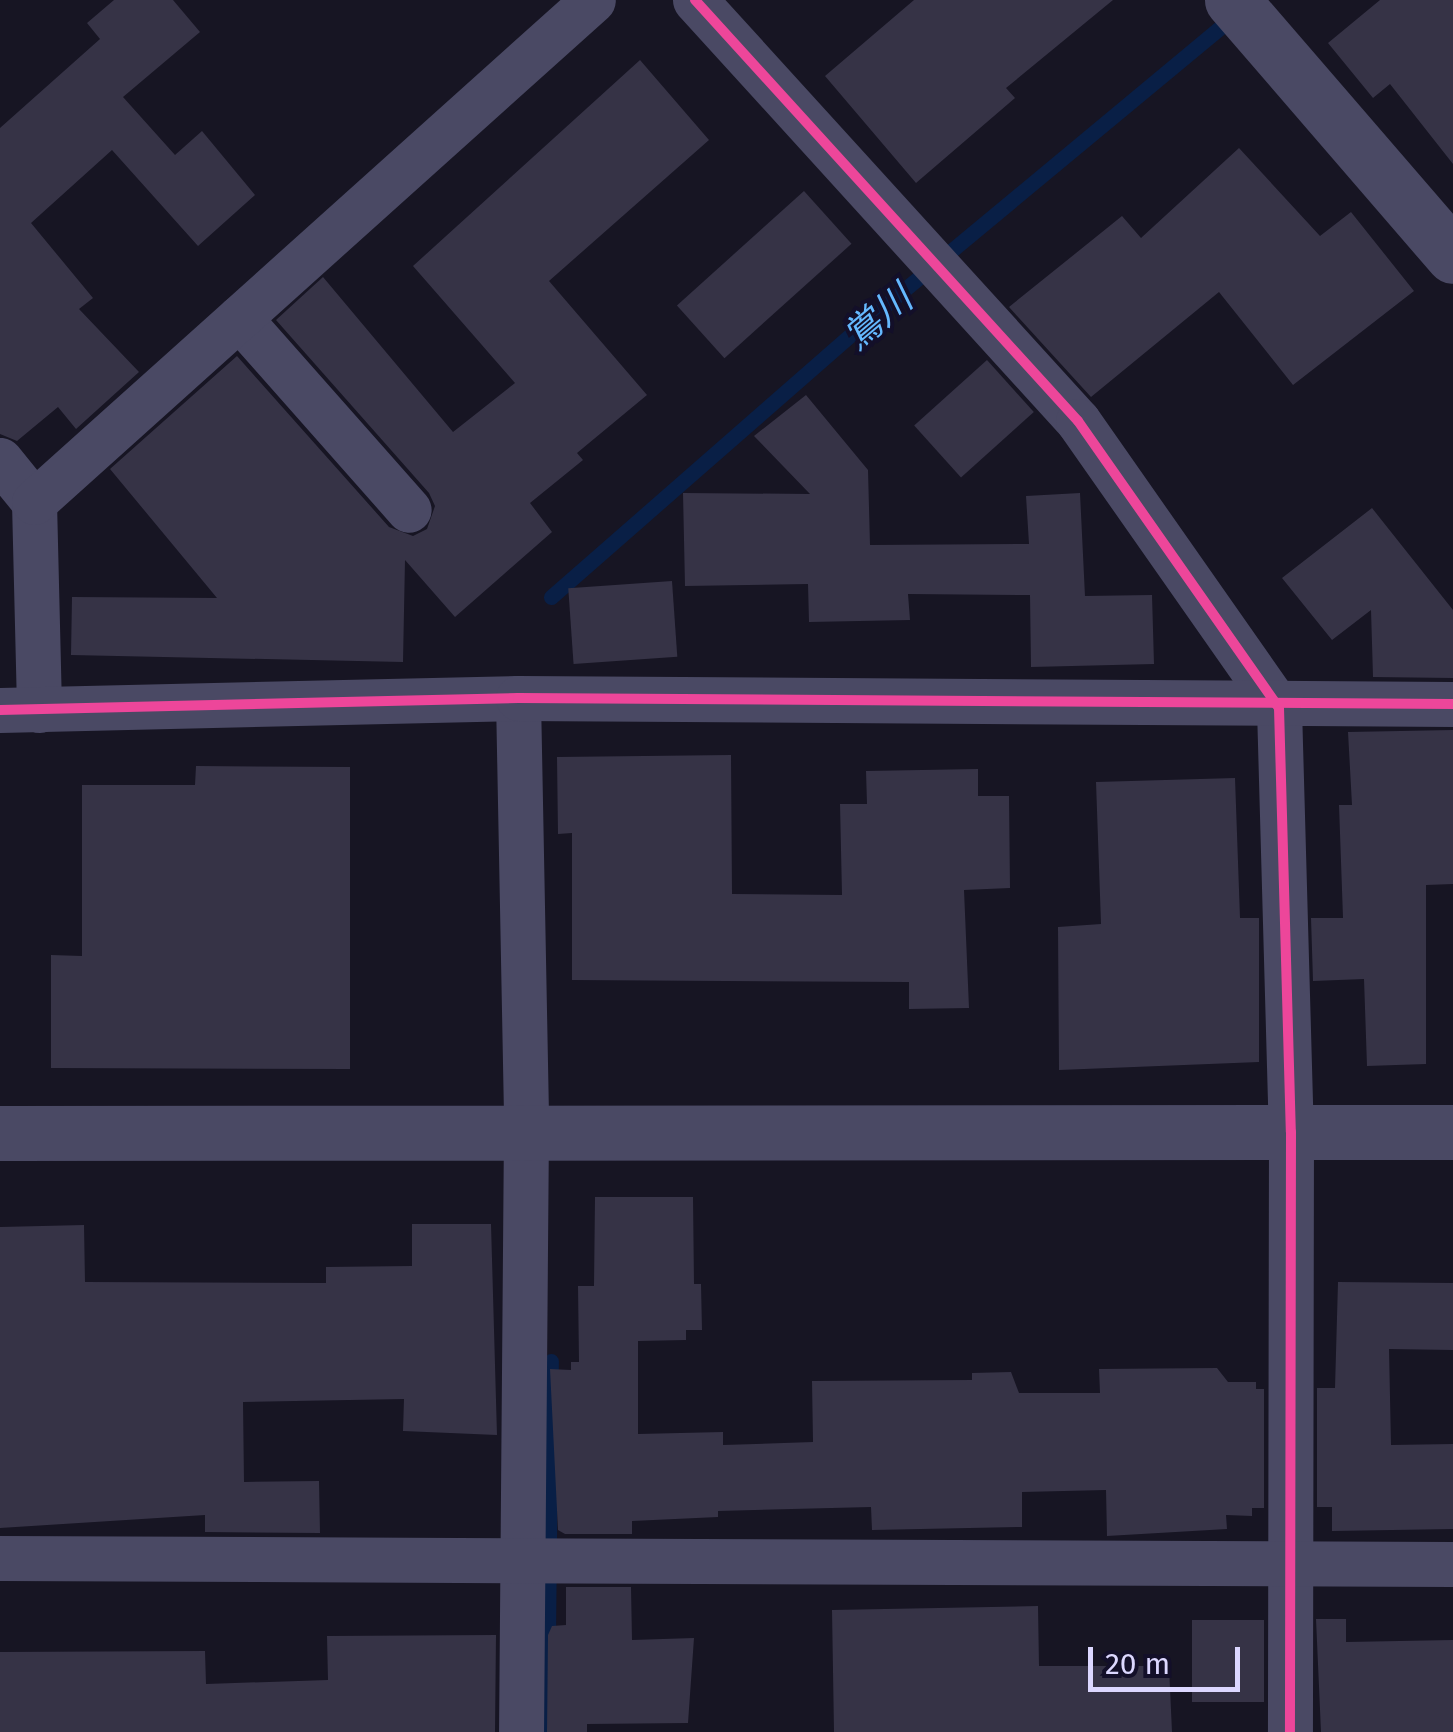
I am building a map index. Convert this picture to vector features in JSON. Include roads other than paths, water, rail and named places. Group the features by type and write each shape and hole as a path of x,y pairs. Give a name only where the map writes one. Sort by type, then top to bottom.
{"street":[{"path":"34,502 593,0"},
{"path":"695,0 1078,421 1279,708 1291,1132 1290,1732"},
{"path":"1232,0 1453,256"},
{"path":"239,318 409,510"},
{"path":"0,460 34,502 19,710 518,698 1279,708 1453,704"},
{"path":"518,698 526,1128 518,1556 521,1732"},
{"path":"0,1133 526,1128 1453,1132"},
{"path":"0,1558 518,1556 1453,1564"}],"waterway":[{"name":"鴬川","path":"551,597 869,319 1233,17"},
{"path":"547,1732 551,1361"}]}
